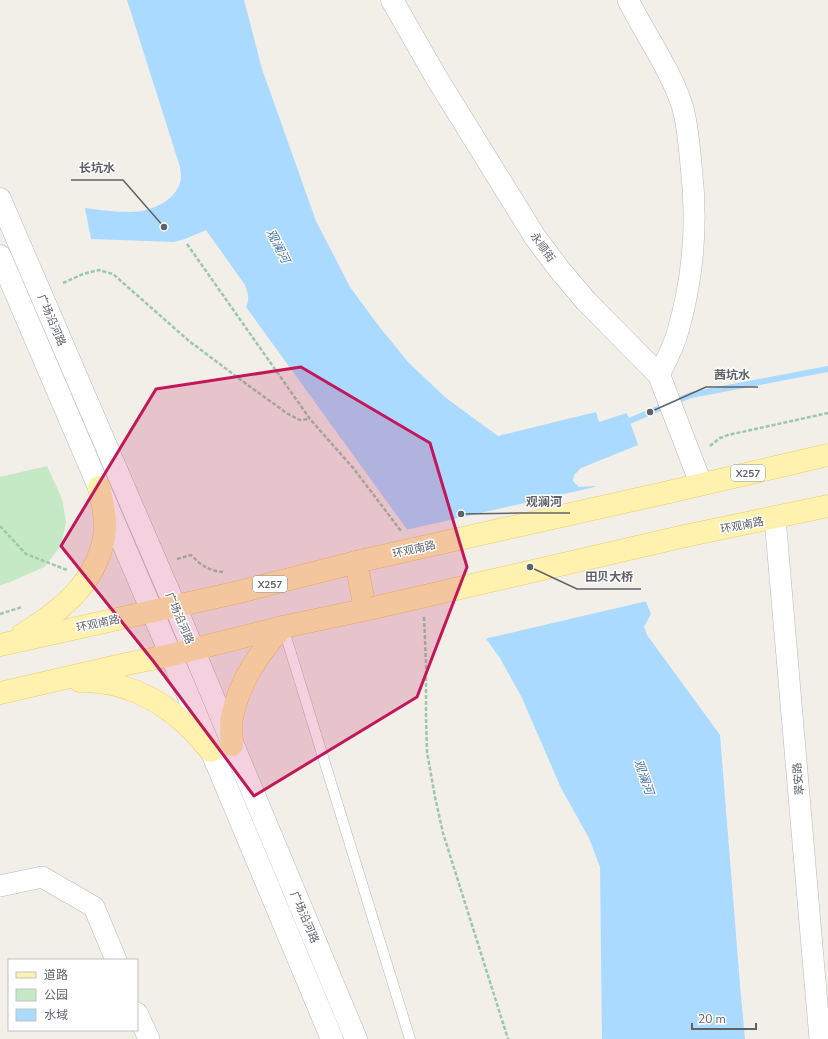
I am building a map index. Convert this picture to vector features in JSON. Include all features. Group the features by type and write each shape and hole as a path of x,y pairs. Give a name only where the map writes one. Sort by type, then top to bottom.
{"main road":[{"name":"环观南路","path":"4,644 239,592 360,561 828,455"},
{"path":"4,644 44,622 69,601 94,568 101,548 105,529 104,510 99,487"},
{"name":"环观南路","path":"0,693 193,650 283,627 369,609 685,536 828,506"},
{"path":"360,561 369,609"},
{"path":"232,744 231,726 233,712 244,680 251,665 262,650 283,627"},
{"path":"51,682 92,680 135,690 154,699 172,712 186,724 211,751"}],"street":[{"name":"永顺街","path":"392,0 436,77 536,236 559,269 586,301 662,383 701,484"},
{"path":"628,0 672,81 682,105 688,129 695,195 694,246 688,286 678,332 662,383"},
{"name":"广场沿河路","path":"0,199 175,606 356,1039"},
{"name":"广场沿河路","path":"0,256 171,655 332,1039"},
{"name":"翠安路","path":"775,518 820,1039"},
{"path":"0,886 42,877 94,907 116,959"},
{"path":"138,1015 149,1039"}],"lane":[{"path":"283,627 410,1039"}],"path":[{"path":"63,283 83,274 99,270 113,274 189,341 249,386 288,414 300,420 310,419"},
{"path":"708,447 720,438 728,435 828,413"},
{"path":"0,526 26,554 67,570"}],"highlighted area":[{"path":"301,367 430,443 467,567 417,697 254,796 154,662 61,546 156,389"}],"green space":[{"path":"47,466 62,499 66,522 61,546 44,567 0,585 0,477"}],"water":[{"path":"127,0 244,0 262,69 316,221 350,287 408,362 446,398 498,436 596,412 599,422 627,413 638,445 581,468 574,475 573,481 579,487 595,486 599,489 651,614 644,627 647,635 720,735 745,1039 602,1039 600,867 589,838 561,788 522,698 500,658 246,307 248,296 245,285 206,230 174,242 91,239 85,208 125,212 147,210 164,203 176,191 180,184 180,167"}],"pier":[{"path":"599,486 605,497 647,601 484,639 406,530"}],"waterway":[{"path":"622,424 691,395 828,369"}],"place":[{"name":"长坑水","path":"164,227"},
{"name":"茜坑水","path":"650,412"},
{"name":"观澜河","path":"461,514"},
{"name":"田贝大桥","path":"530,567"}]}
